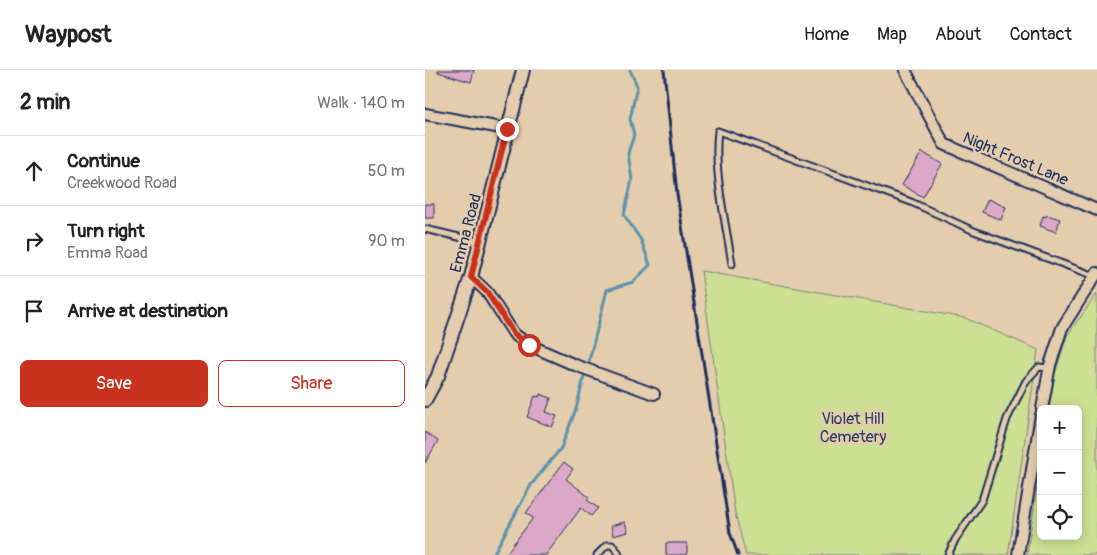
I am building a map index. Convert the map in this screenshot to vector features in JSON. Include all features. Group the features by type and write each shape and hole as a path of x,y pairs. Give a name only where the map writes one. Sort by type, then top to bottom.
{"street":[{"name":"Emma Road","path":"425,400 438,376 471,277 523,70"},
{"name":"Night Frost Lane","path":"905,70 944,144 1097,210"},
{"path":"425,114 507,129"},
{"path":"1043,405 1049,368 1062,328 1096,274"},
{"path":"471,277 487,292 514,334 529,345 575,365 653,394"},
{"path":"1019,555 1037,440"}],"lane":[{"path":"732,264 717,166 716,145 718,131 911,202 974,231 1096,274"},
{"path":"425,229 481,242"},
{"path":"948,555 955,540 982,500 1007,419 1026,381 1039,366 1049,368"},
{"path":"597,555 607,545 612,545 619,555"}],"green space":[{"name":"Violet Hill Cemetery","path":"701,271 965,318 1038,350 1008,555 746,555 735,513"},
{"path":"1097,294 1097,555 1027,555 1037,487 1037,540 1082,540 1082,405 1050,405 1055,374 1067,336"}],"building":[{"path":"438,70 474,70 471,82 438,72"},
{"path":"922,152 942,164 923,197 902,185"},
{"path":"988,199 1006,207 1001,220 982,212"},
{"path":"425,204 434,204 434,218 425,218"},
{"path":"1047,215 1060,219 1056,232 1040,226 1043,216 1046,217"},
{"path":"540,394 551,398 546,412 557,416 552,427 527,417 535,396 539,397"},
{"path":"425,432 438,441 425,463"},
{"path":"564,462 573,469 566,479 589,497 587,500 598,508 591,516 581,508 546,555 505,555 533,518 526,513"},
{"path":"625,522 628,532 613,536 611,526"},
{"path":"666,543 687,543 687,555 666,555"}],"waterway":[{"path":"589,361 607,290 633,282 650,265 641,240 624,215 632,180 628,153 634,135 630,119 637,86 630,70"},
{"path":"493,555 531,485 561,448 576,409 585,373"}],"railway":[{"path":"664,70 677,194 730,533 738,555"}],"route":[{"path":"507,129 482,239 471,277 487,292 514,334 529,345"}]}
